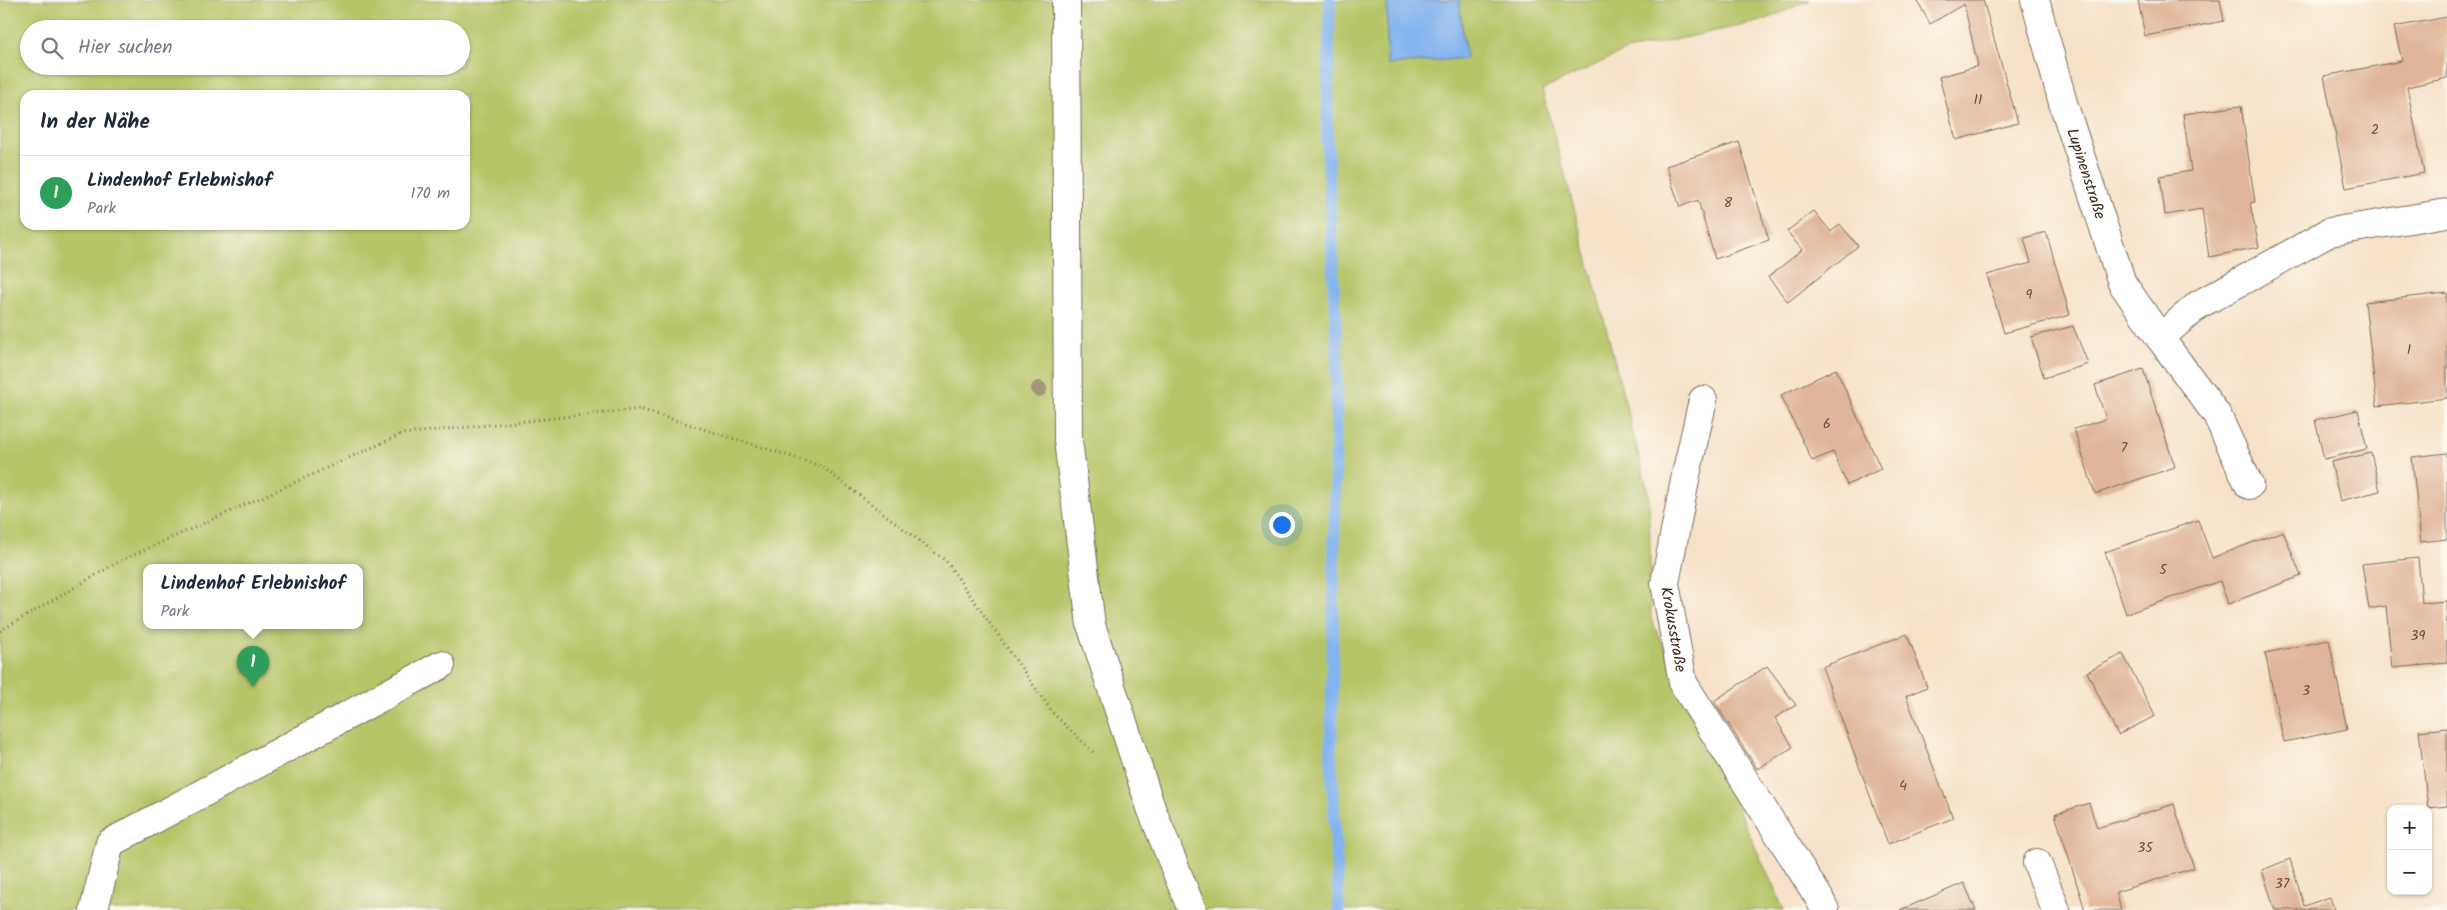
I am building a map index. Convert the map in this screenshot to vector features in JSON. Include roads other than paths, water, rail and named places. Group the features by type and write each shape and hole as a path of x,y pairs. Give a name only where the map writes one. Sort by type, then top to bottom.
{"street":[{"path":"1066,0 1068,440 1091,625 1151,808 1192,910"},
{"name":"Lupinenstraße","path":"2035,0 2063,104 2122,283 2217,415 2248,485"},
{"path":"2160,338 2198,305 2330,232 2447,213"},
{"name":"Krokusstraße","path":"1703,400 1665,583 1683,683 1825,910"},
{"path":"94,910 110,843 441,665"},
{"path":"2037,863 2056,910"}],"water":[{"path":"1387,0 1459,0 1466,58 1387,65"}],"waterway":[{"path":"1330,0 1327,136 1337,357 1331,753 1339,910"}],"place":[{"name":"Lindenhof Erlebnishof","path":"253,687"}]}
